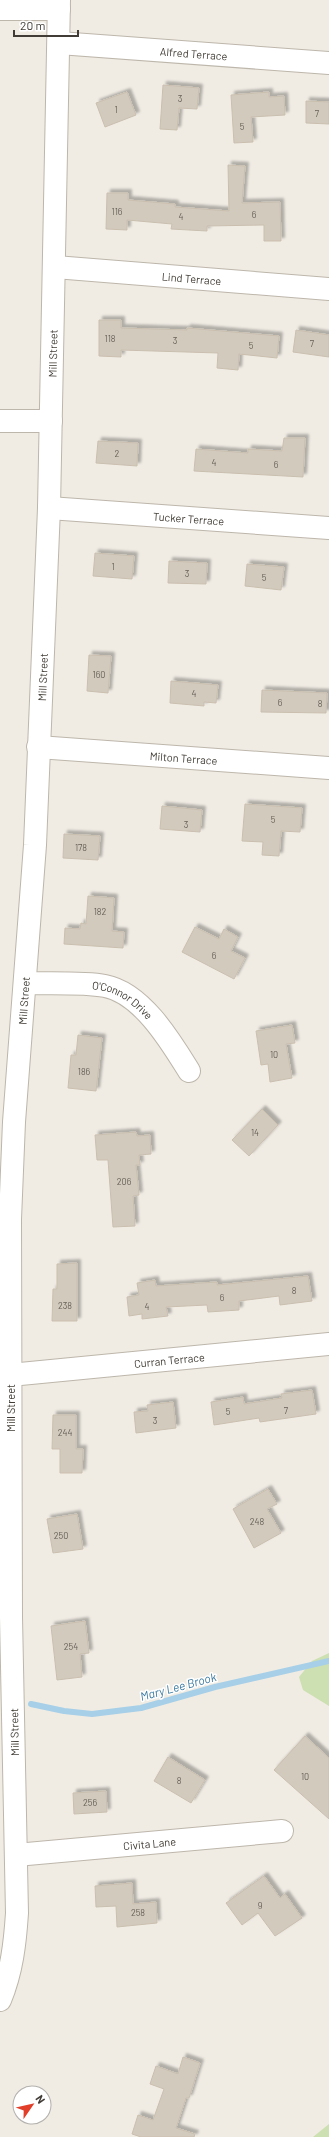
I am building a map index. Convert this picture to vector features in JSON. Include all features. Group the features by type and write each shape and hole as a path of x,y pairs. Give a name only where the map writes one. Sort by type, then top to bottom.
{"street":[{"path":"0,9 59,5"},
{"name":"Mill Street","path":"0,2000 10,1972 15,1945 17,1913 11,1617 10,1219 14,1122 35,845 49,508 55,267 59,5"},
{"name":"Alfred Terrace","path":"59,43 329,63"},
{"name":"Lind Terrace","path":"55,267 329,289"},
{"path":"0,421 51,421"},
{"name":"Tucker Terrace","path":"49,508 329,528"},
{"name":"Milton Terrace","path":"38,747 329,768"},
{"name":"O'Connor Drive","path":"25,983 106,986 122,993 146,1011 161,1028 190,1071"},
{"name":"Curran Terrace","path":"10,1374 329,1344"},
{"name":"Civita Lane","path":"16,1855 282,1831"}],"green space":[{"path":"329,1653 329,1706 303,1690 299,1677 312,1661"},
{"path":"329,2124 329,2137 313,2137"}],"building":[{"path":"163,85 199,88 197,109 179,108 177,130 160,129"},
{"path":"127,92 136,115 105,127 96,103"},
{"path":"269,92 269,97 284,96 285,115 251,117 253,142 234,143 231,95"},
{"path":"306,101 329,102 329,124 306,123"},
{"path":"228,165 245,166 242,203 280,202 281,241 264,241 264,225 207,226 207,231 171,229 172,224 127,220 127,230 106,229 107,193 128,193 128,200 175,204 175,207 229,211"},
{"path":"99,320 121,320 121,328 187,330 187,328 279,336 277,358 239,354 238,370 217,368 218,353 121,350 121,357 99,356"},
{"path":"296,330 329,335 329,357 293,352"},
{"path":"284,438 305,438 303,477 194,471 196,449 248,453 248,449 282,451"},
{"path":"98,441 138,443 137,466 96,463"},
{"path":"95,553 134,556 132,579 93,576"},
{"path":"169,561 207,563 206,584 168,583"},
{"path":"247,564 284,567 281,590 245,586"},
{"path":"89,655 111,656 108,693 87,691"},
{"path":"171,681 218,685 216,703 204,702 204,706 170,703"},
{"path":"262,690 327,693 326,713 261,712"},
{"path":"245,804 302,808 300,832 281,831 279,856 262,855 263,842 242,841"},
{"path":"162,806 202,810 200,832 160,829"},
{"path":"64,834 100,836 98,860 63,858"},
{"path":"88,896 114,898 112,931 124,932 123,948 64,944 65,928 80,929 81,923 86,924"},
{"path":"195,927 219,939 224,929 238,937 231,951 245,958 234,979 182,952"},
{"path":"292,1025 295,1043 286,1044 292,1078 270,1082 268,1064 261,1065 256,1031"},
{"path":"78,1035 102,1038 96,1091 68,1088 71,1055 76,1055"},
{"path":"262,1109 278,1125 249,1156 232,1140"},
{"path":"136,1132 137,1136 150,1135 151,1154 139,1155 140,1165 136,1165 139,1195 133,1196 135,1226 113,1227 108,1160 97,1160 95,1135"},
{"path":"77,1263 77,1321 52,1321 53,1289 57,1289 57,1264"},
{"path":"308,1276 312,1301 280,1305 279,1296 239,1301 239,1310 208,1312 207,1305 166,1307 168,1316 142,1319 142,1314 129,1316 127,1297 139,1295 137,1283 155,1280 156,1286 217,1282 217,1285"},
{"path":"312,1390 316,1414 260,1422 259,1418 214,1425 211,1402 243,1397 244,1404 282,1398 281,1394"},
{"path":"173,1402 176,1428 136,1433 134,1412 148,1411 147,1405"},
{"path":"53,1415 76,1415 76,1449 83,1449 82,1473 60,1473 60,1449 52,1449"},
{"path":"268,1489 277,1504 267,1509 281,1533 254,1548 233,1509"},
{"path":"77,1514 83,1549 53,1553 47,1519"},
{"path":"85,1621 89,1653 80,1654 82,1677 57,1680 51,1626"},
{"path":"305,1736 329,1758 329,1819 274,1770"},
{"path":"168,1757 205,1780 191,1803 154,1781"},
{"path":"106,1791 107,1812 74,1814 73,1793"},
{"path":"264,1876 280,1898 285,1894 302,1918 275,1936 258,1913 242,1925 226,1903"},
{"path":"132,1883 133,1904 156,1902 157,1923 117,1927 116,1906 96,1907 95,1886"},
{"path":"183,2057 200,2063 189,2098 186,2098 176,2128 195,2134 194,2137 141,2137 132,2134 138,2115 153,2120 164,2089 150,2084 156,2066 178,2074"}],"waterway":[{"name":"Mary Lee Brook","path":"31,1704 64,1711 92,1714 141,1708 215,1687 329,1661"}]}
